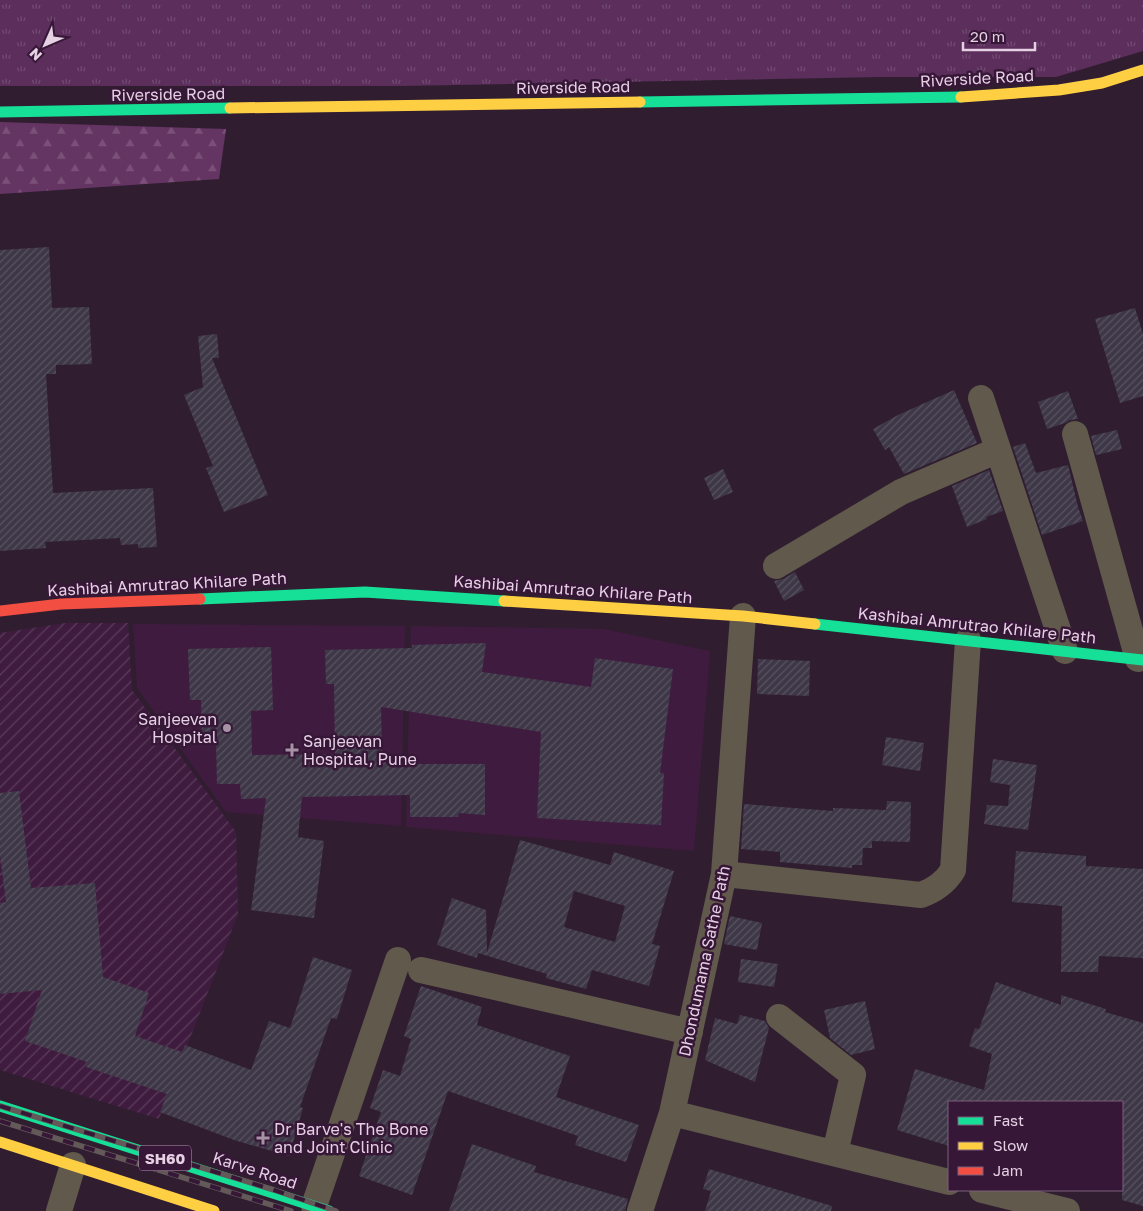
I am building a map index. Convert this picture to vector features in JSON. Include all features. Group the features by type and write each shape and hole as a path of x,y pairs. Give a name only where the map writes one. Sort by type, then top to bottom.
{"street":[{"name":"Riverside Road","path":"0,112 975,97 1058,90 1102,83 1143,70"},
{"path":"981,398 1064,651"},
{"path":"1075,434 1140,659"},
{"path":"776,566 901,492 998,450"},
{"name":"Kashibai Amrutrao Khilare Path","path":"0,611 61,604 365,592 743,616 1140,659"},
{"name":"Dhondumama Sathe Path","path":"640,1211 672,1113 724,874 743,616"},
{"path":"724,874 921,895 948,879 953,870 968,640"},
{"path":"322,1209 409,965 690,1032"},
{"path":"779,1016 853,1075 835,1153"},
{"name":"Karve Road","path":"0,1106 322,1209"},
{"path":"672,1113 948,1182"},
{"name":"SH60","path":"0,1142 72,1165 173,1204 214,1211"},
{"path":"60,1211 72,1165"},
{"path":"986,1191 1067,1211"}],"shaded area":[{"path":"65,623 128,623 132,690 236,832 238,914 159,1119 0,1070 0,633"},
{"name":"Sanjeevan Hospital, Pune","path":"133,624 405,626 401,826 226,812 137,688"},
{"path":"411,626 603,629 710,651 694,851 406,827"}],"green space":[{"path":"0,0 1143,0 1143,51 1056,77 879,77 400,86 0,86"},
{"path":"0,122 226,129 219,179 0,194"}],"building":[{"path":"49,247 52,308 89,307 92,364 56,365 56,374 46,374 53,493 153,488 157,547 138,548 138,544 121,545 120,538 45,542 46,548 0,551 0,250"},
{"path":"1135,308 1143,334 1143,396 1120,403 1095,319"},
{"path":"217,334 219,358 212,358 268,495 224,512 206,468 213,466 184,395 203,387 198,336"},
{"path":"954,390 977,443 904,474 889,447 885,450 873,429 898,415"},
{"path":"1068,391 1078,419 1070,420 1047,429 1038,402"},
{"path":"1117,430 1122,449 1096,455 1091,436"},
{"path":"1025,443 1036,473 1068,465 1083,521 1042,535 1013,447"},
{"path":"723,469 733,492 714,500 704,478"},
{"path":"989,470 1003,511 967,527 952,486"},
{"path":"795,572 804,590 784,601 774,581 783,579"},
{"path":"486,643 482,672 591,687 595,658 673,669 660,773 664,773 661,825 537,818 541,732 381,707 382,751 385,751 386,764 485,764 485,815 459,813 458,817 410,817 410,795 302,797 298,837 324,841 314,918 251,910 266,798 241,799 240,784 217,784 216,743 202,743 201,700 190,700 188,649 271,647 273,710 251,711 252,755 335,754 334,684 326,684 325,650 412,648 412,645"},
{"path":"758,659 810,661 809,696 757,694"},
{"path":"886,737 924,743 920,771 882,765"},
{"path":"993,759 1037,765 1028,830 984,824 987,805 1008,806 1010,785 990,782"},
{"path":"19,791 31,888 95,883 103,977 149,993 135,1036 182,1052 185,1045 251,1070 269,1021 290,1028 313,957 352,970 337,1019 331,1018 300,1107 303,1108 289,1156 234,1140 160,1112 167,1094 86,1067 87,1062 25,1041 42,990 0,994 0,903 6,902 0,855 0,793"},
{"path":"887,801 911,802 910,842 872,841 872,848 863,848 862,865 852,865 852,868 780,862 780,852 741,849 744,804 833,811 833,808 886,810"},
{"path":"520,840 610,865 614,852 674,871 652,944 660,946 649,986 592,970 586,989 546,978 547,974 478,953 477,958 437,945 452,898 486,910 487,953","holes":["574,891 625,906 615,942 564,927"]},
{"path":"1016,851 1086,856 1086,866 1143,869 1143,958 1099,956 1098,972 1061,972 1062,906 1012,902"},
{"path":"730,916 762,923 757,950 724,944"},
{"path":"741,959 778,964 774,987 738,982"},
{"path":"996,982 1061,1005 1061,995 1106,1009 1105,1012 1143,1023 1143,1206 1122,1200 1123,1101 948,1101 948,1146 897,1130 915,1069 984,1090 992,1054 969,1046 975,1028 979,1029"},
{"path":"421,986 482,1007 477,1025 570,1056 556,1097 639,1125 626,1162 575,1145 578,1136 448,1091 412,1195 359,1176 381,1112 370,1108 383,1070 400,1076 411,1039 404,1036"},
{"path":"865,1001 875,1049 851,1055 830,1038 824,1010"},
{"path":"740,1015 765,1021 769,1028 755,1082 705,1060 715,1018 737,1024"},
{"path":"472,1144 536,1166 534,1172 628,1199 625,1211 449,1211"},
{"path":"709,1169 832,1206 831,1211 705,1211 711,1191 703,1189"}],"railway":[{"path":"0,1106 274,1190 336,1211"},
{"path":"0,1121 291,1211"}],"traffic: fast":[{"path":"640,102 961,97"},
{"path":"0,112 230,108"},
{"path":"200,599 365,592 504,601"},
{"path":"815,624 1143,660"},
{"path":"0,1106 329,1211"}],"traffic: slow":[{"path":"961,97 1059,90 1102,83 1143,70"},
{"path":"230,108 640,102"},
{"path":"504,601 743,616 815,624"},
{"path":"0,1142 214,1211"}],"traffic: jam":[{"path":"0,611 61,604 200,599"}],"place":[{"name":"Sanjeevan Hospital","path":"227,728"},
{"name":"Sanjeevan Hospital, Pune","path":"292,750"},
{"name":"Dr Barve's The Bone and Joint Clinic","path":"263,1138"}]}
